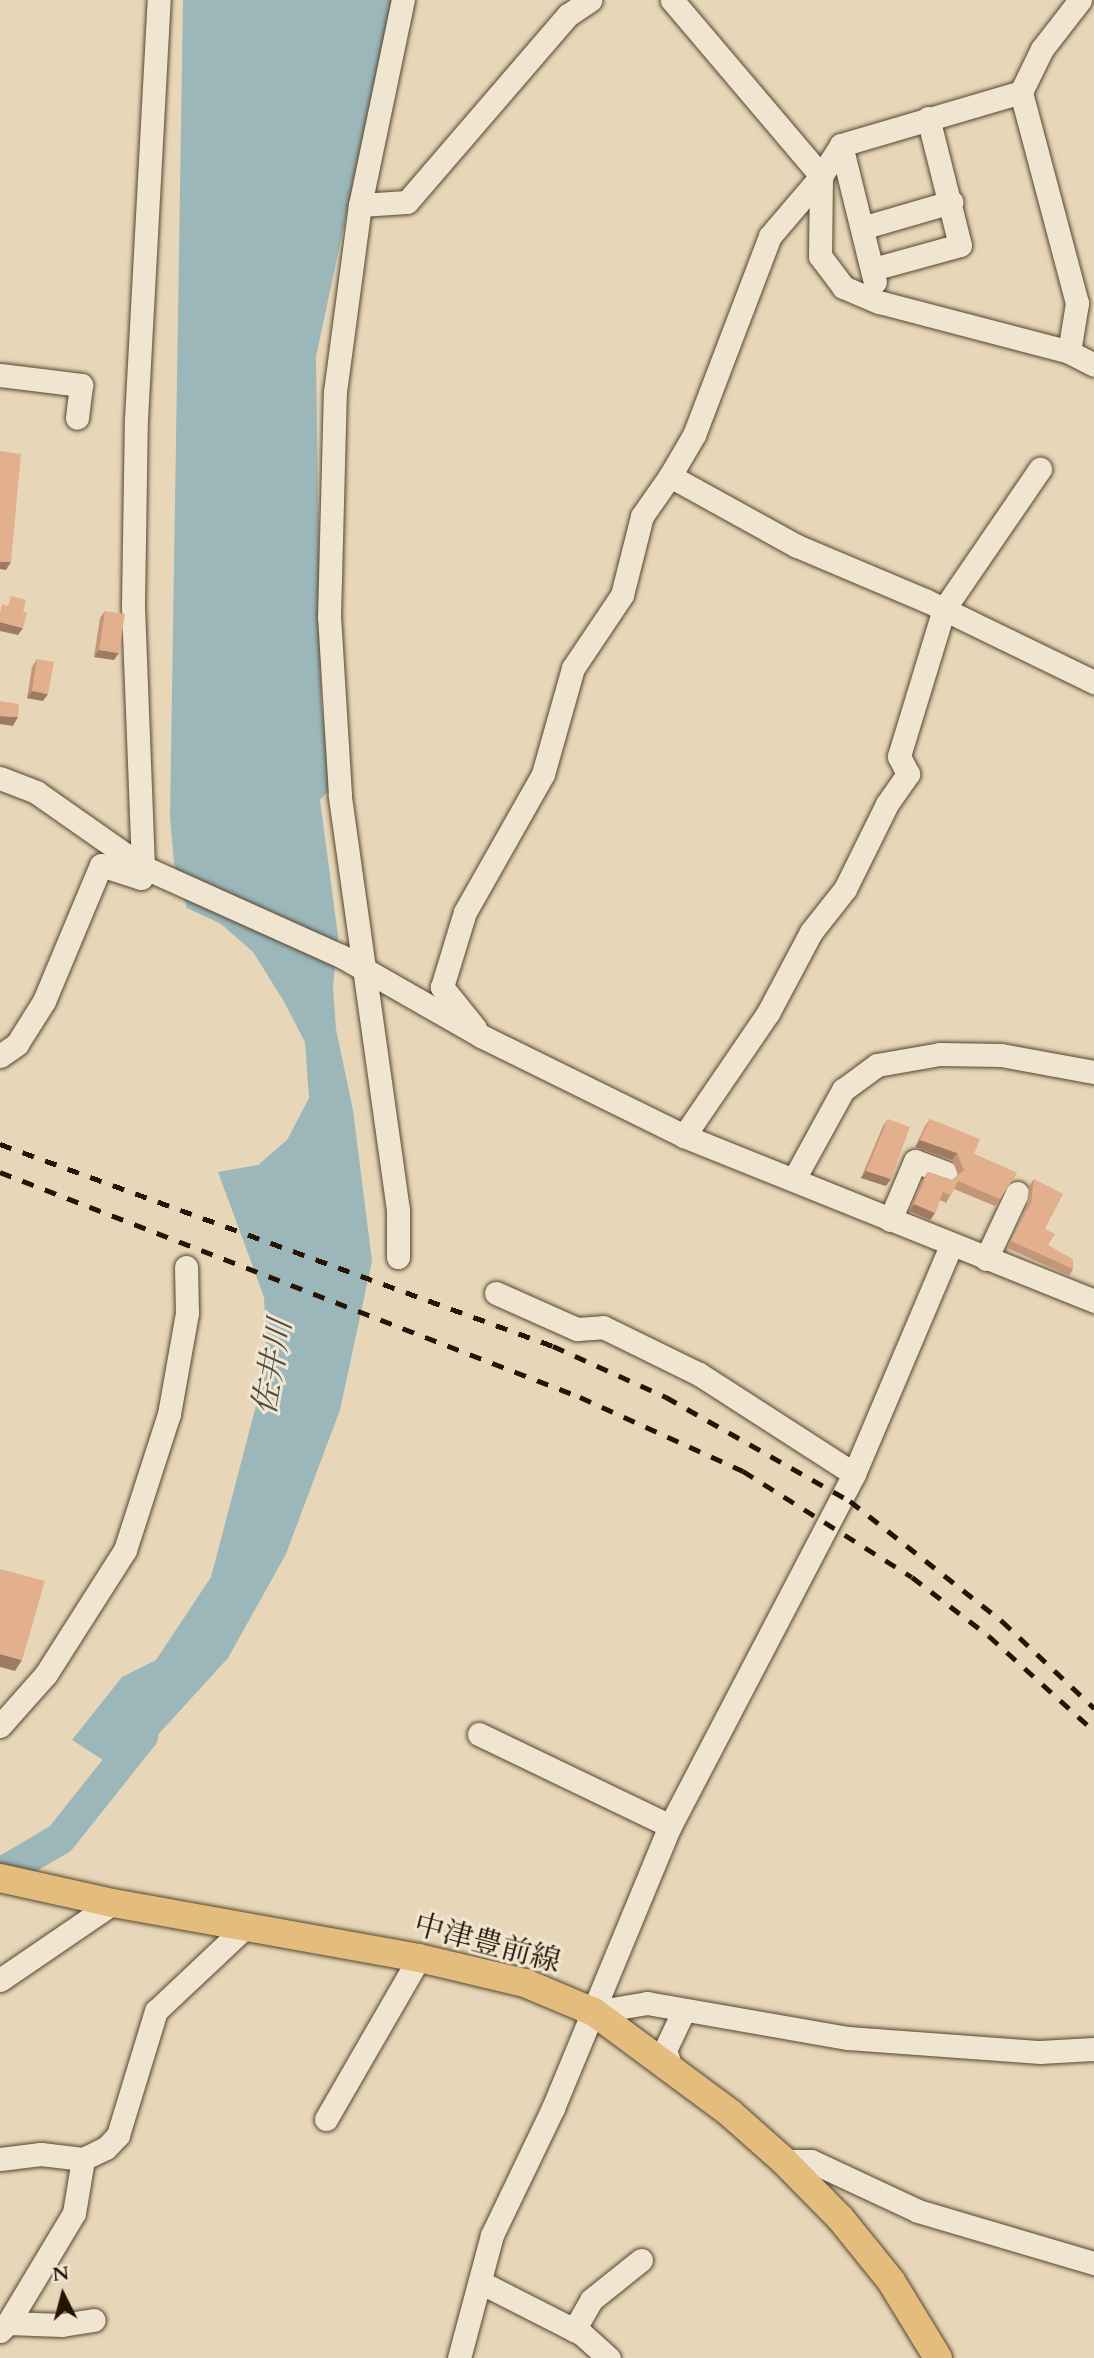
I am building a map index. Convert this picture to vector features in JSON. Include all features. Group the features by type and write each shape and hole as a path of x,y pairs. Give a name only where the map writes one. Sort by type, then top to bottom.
{"main road":[{"name":"中津豊前線","path":"0,1878 113,1903 419,1958 525,1983 594,2012 671,2068 784,2161 841,2219 891,2281 937,2358"}],"street":[{"path":"60,808 56,817 101,865 141,878 143,867 132,604 135,445 159,0"},
{"path":"398,1257 398,1210 356,966 340,795 329,617 335,392 360,205 403,0"},
{"path":"360,205 407,202 568,15 590,0"},
{"path":"1069,352 1077,303 1021,92 1042,49 1080,0"},
{"path":"673,1 821,177 820,256 843,288 879,302 1069,352 1094,365"},
{"path":"481,1036 442,987 465,912 542,774 573,668 622,595 642,516 694,435 770,236 821,177 841,145 1021,92"},
{"path":"873,269 960,245 928,118"},
{"path":"841,145 865,227 879,302"},
{"path":"865,227 951,202"},
{"path":"0,375 80,385 77,418"},
{"path":"684,1136 768,1013 811,932 845,889 887,804 908,774 899,756 944,609 1040,469"},
{"path":"670,476 797,546 944,609 1094,682"},
{"path":"0,778 13,780 60,808 143,867 164,878 356,966 481,1036 684,1136 1094,1301"},
{"path":"0,1056 17,1044 44,1001 101,865"},
{"path":"794,1179 843,1090 877,1065 940,1055 1001,1055 1094,1072"},
{"path":"890,1220 915,1161 946,1173"},
{"path":"986,1259 1017,1193"},
{"path":"459,2358 492,2235 594,2012 670,1826 854,1474 951,1245"},
{"path":"0,1726 46,1674 125,1549 169,1413 187,1313 186,1266"},
{"path":"496,1293 577,1329 603,1326 699,1374 854,1474"},
{"path":"479,1734 670,1826"},
{"path":"0,1980 113,1903"},
{"path":"0,2159 41,2154 83,2159 106,2148 118,2135 156,2011 244,1927"},
{"path":"326,2119 419,1958"},
{"path":"594,2012 647,2003 914,2044 1040,2052 1094,2049"},
{"path":"671,2068 665,2050 684,2010"},
{"path":"4,2327 74,2213 83,2159"},
{"path":"784,2161 811,2161 918,2211 1094,2263"},
{"path":"573,2329 591,2300 641,2260"},
{"path":"480,2282 573,2329 609,2358"},
{"path":"4,2327 62,2325 94,2320"}],"water":[{"path":"183,0 392,0 316,357 321,698 330,789 320,800 338,936 333,987 336,1029 353,1110 372,1261 340,1410 286,1554 228,1658 123,1773 72,1740 122,1677 156,1660 211,1577 267,1364 264,1297 218,1172 258,1165 287,1140 309,1098 305,1042 283,1000 253,952 221,924 187,908 174,863 170,817"}],"building":[{"path":"0,451 21,454 11,562 0,562"},
{"path":"11,596 26,600 23,612 27,613 23,628 0,622 2,604 8,606"},
{"path":"105,611 125,614 119,653 99,650"},
{"path":"37,659 54,662 48,694 32,691"},
{"path":"0,701 19,704 18,717 0,716"},
{"path":"888,1119 910,1127 891,1179 866,1171"},
{"path":"930,1119 980,1139 974,1154 1017,1173 1000,1199 958,1181 951,1195 943,1192 935,1213 914,1204 928,1172 952,1180 964,1170 957,1153 920,1140"},
{"path":"1034,1179 1063,1194 1045,1229 1055,1234 1048,1245 1073,1259 1073,1269 1011,1241 1031,1203"},
{"path":"0,1569 45,1581 22,1660 0,1654"}],"waterway":[{"name":"佐井川","path":"0,1874 60,1839 142,1736"}],"railway":[{"path":"0,1144 553,1346 666,1397 850,1501 1002,1621 1094,1708"},
{"path":"0,1172 580,1397 743,1471 912,1577 989,1636 1094,1731"}]}
